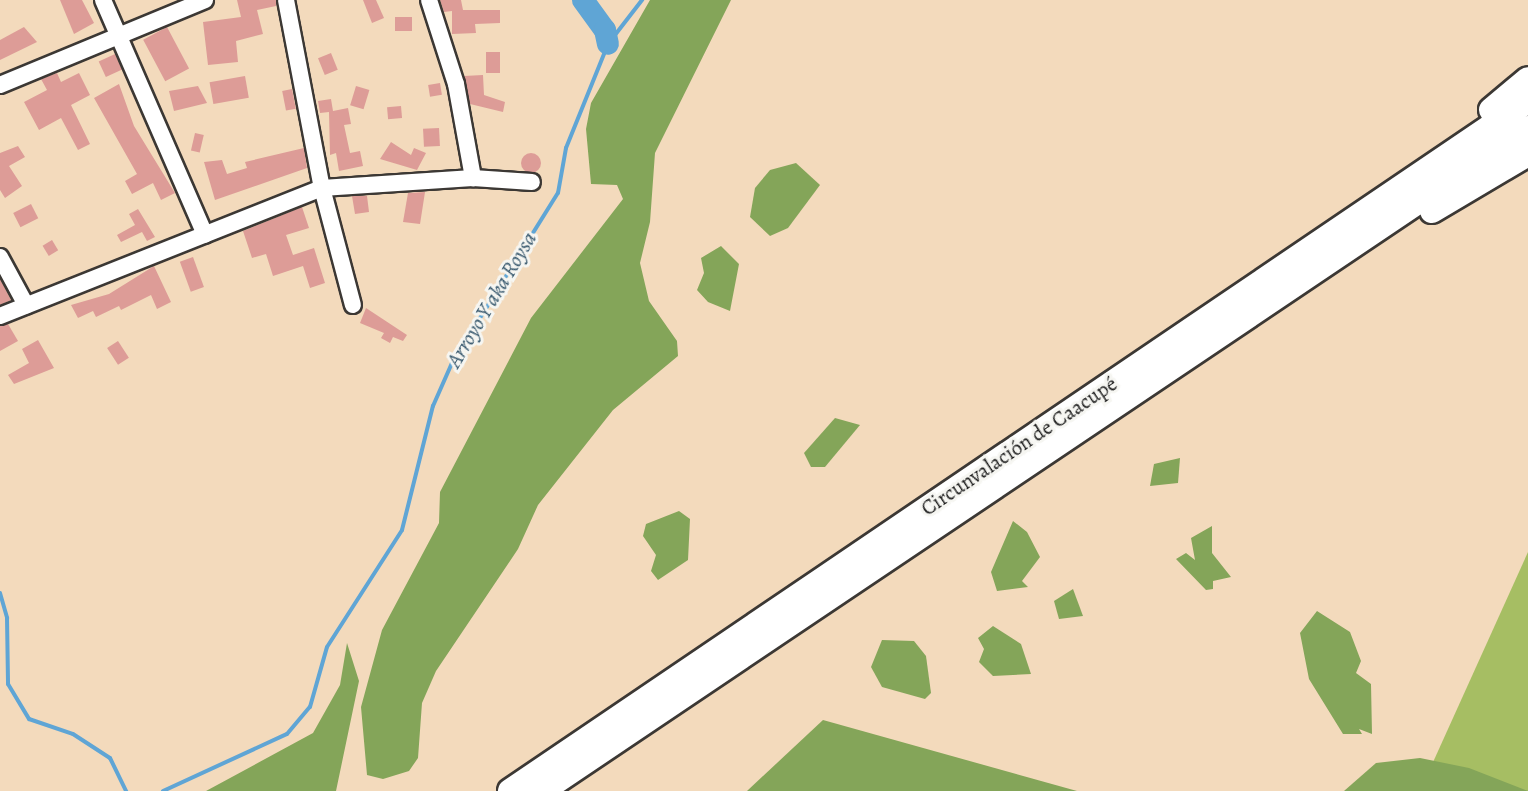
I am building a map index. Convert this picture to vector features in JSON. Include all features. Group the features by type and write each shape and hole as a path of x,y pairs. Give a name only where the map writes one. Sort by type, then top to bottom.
{"highway":[{"path":"1443,159 1461,136 1528,79"},
{"name":"Circunvalación de Caacupé","path":"510,791 1528,101"},
{"name":"Circunvalación de Caacupé","path":"542,791 1297,287 1528,128"},
{"path":"1297,287 1528,154"}],"street":[{"path":"103,0 205,235"},
{"path":"0,85 205,0"},
{"path":"286,0 322,188 352,305"},
{"path":"429,0 456,84 473,178"},
{"path":"0,316 322,188 473,178 532,182"},
{"path":"0,257 27,306"}],"green space":[{"path":"650,0 731,0 655,153 650,222 640,263 649,301 677,341 678,356 613,410 538,505 518,549 436,671 422,703 418,758 409,771 383,779 367,775 361,707 382,630 439,523 440,492 531,318 623,199 617,185 591,184 586,129 591,103"},
{"path":"796,163 820,185 788,228 770,236 750,217 755,188 770,170"},
{"path":"721,246 739,264 730,311 708,302 697,290 704,273 701,258"},
{"path":"835,418 860,425 825,467 811,467 804,453"},
{"path":"1180,458 1178,483 1150,486 1154,464"},
{"path":"679,511 690,519 688,560 658,580 651,571 656,555 643,536 646,524"},
{"path":"1013,521 1027,532 1040,557 1022,581 1028,587 997,591 991,572"},
{"path":"1212,526 1212,553 1231,577 1213,581 1213,589 1206,590 1176,559 1186,553 1195,560 1191,538"},
{"path":"1528,552 1528,791 1420,791"},
{"path":"1073,589 1083,616 1059,619 1054,601"},
{"path":"1317,611 1350,632 1361,661 1356,673 1371,684 1372,734 1359,729 1362,734 1343,734 1309,679 1300,633"},
{"path":"993,626 1021,644 1031,674 993,676 979,662 984,649 978,638"},
{"path":"882,640 914,641 926,656 931,693 925,699 882,687 871,667"},
{"path":"347,643 359,681 336,791 206,791 313,733 340,685"},
{"path":"823,720 1077,791 747,791"},
{"path":"1420,758 1469,768 1528,791 1344,791 1376,763"}],"building":[{"path":"60,0 82,0 94,23 74,34"},
{"path":"237,0 276,0 276,6 257,10 263,34 236,41 238,62 208,65 203,22 241,17"},
{"path":"363,0 376,0 384,18 372,23"},
{"path":"440,0 461,0 463,10 500,10 500,23 475,24 476,33 452,34 452,11 444,12"},
{"path":"395,17 412,17 412,31 395,31"},
{"path":"24,27 37,42 0,60 0,40"},
{"path":"167,27 189,68 165,81 143,40"},
{"path":"486,52 500,52 500,73 486,73"},
{"path":"331,53 338,70 325,75 318,58"},
{"path":"115,54 122,69 106,77 99,62"},
{"path":"57,73 61,82 79,73 90,95 71,105 90,144 78,150 61,118 39,130 24,102 47,90 41,79"},
{"path":"483,75 484,95 505,102 503,112 470,104 464,76"},
{"path":"245,76 249,98 213,104 210,82"},
{"path":"440,83 442,95 430,97 428,85"},
{"path":"119,84 134,126 175,193 161,200 153,183 132,194 125,181 137,174 94,98"},
{"path":"198,86 207,103 174,111 169,91"},
{"path":"356,86 369,90 364,109 350,105"},
{"path":"292,89 296,109 286,111 282,91"},
{"path":"331,99 333,111 348,108 351,124 344,125 350,153 360,151 363,166 339,171 336,153 330,155 329,112 320,113 318,101"},
{"path":"401,106 402,118 388,119 387,107"},
{"path":"439,128 440,146 424,147 423,129"},
{"path":"195,133 204,135 200,153 191,151"},
{"path":"391,142 411,155 414,148 426,153 417,170 380,159"},
{"path":"18,146 25,157 9,166 22,186 5,198 0,190 0,153"},
{"path":"304,148 307,168 215,200 204,162 222,160 227,174 247,168 245,162"},
{"path":"531,153 538,156 541,163 538,170 531,173 524,170 521,163 524,156"},
{"path":"425,192 420,224 403,222 408,193"},
{"path":"352,196 367,196 369,212 355,214"},
{"path":"31,204 38,218 20,227 13,213"},
{"path":"302,207 309,228 286,235 293,255 314,248 325,283 310,288 303,266 273,276 266,254 252,258 243,231"},
{"path":"138,209 155,237 147,241 142,232 121,242 117,235 135,225 129,214"},
{"path":"52,240 58,250 49,256 43,246"},
{"path":"193,257 204,287 191,292 180,262"},
{"path":"154,266 171,302 157,309 151,295 121,310 119,306 96,317 93,311 78,318 71,305 109,294"},
{"path":"0,279 11,300 0,305"},
{"path":"366,308 407,335 403,341 393,337 390,343 381,338 384,333 360,323"},
{"path":"8,324 18,341 0,351 0,326"},
{"path":"38,340 54,368 14,384 8,375 29,363 22,349"},
{"path":"118,341 129,358 118,365 107,348"}],"waterway":[{"name":"Arroyo Y aka Roysa","path":"583,0 605,30 608,44"},
{"name":"Arroyo Y aka Roysa","path":"163,791 287,734 310,707 327,647 402,530 433,406 452,363 558,193 566,148 608,44 642,0"},
{"path":"0,593 7,618 8,684 29,719 73,734 110,758 126,791"}]}
